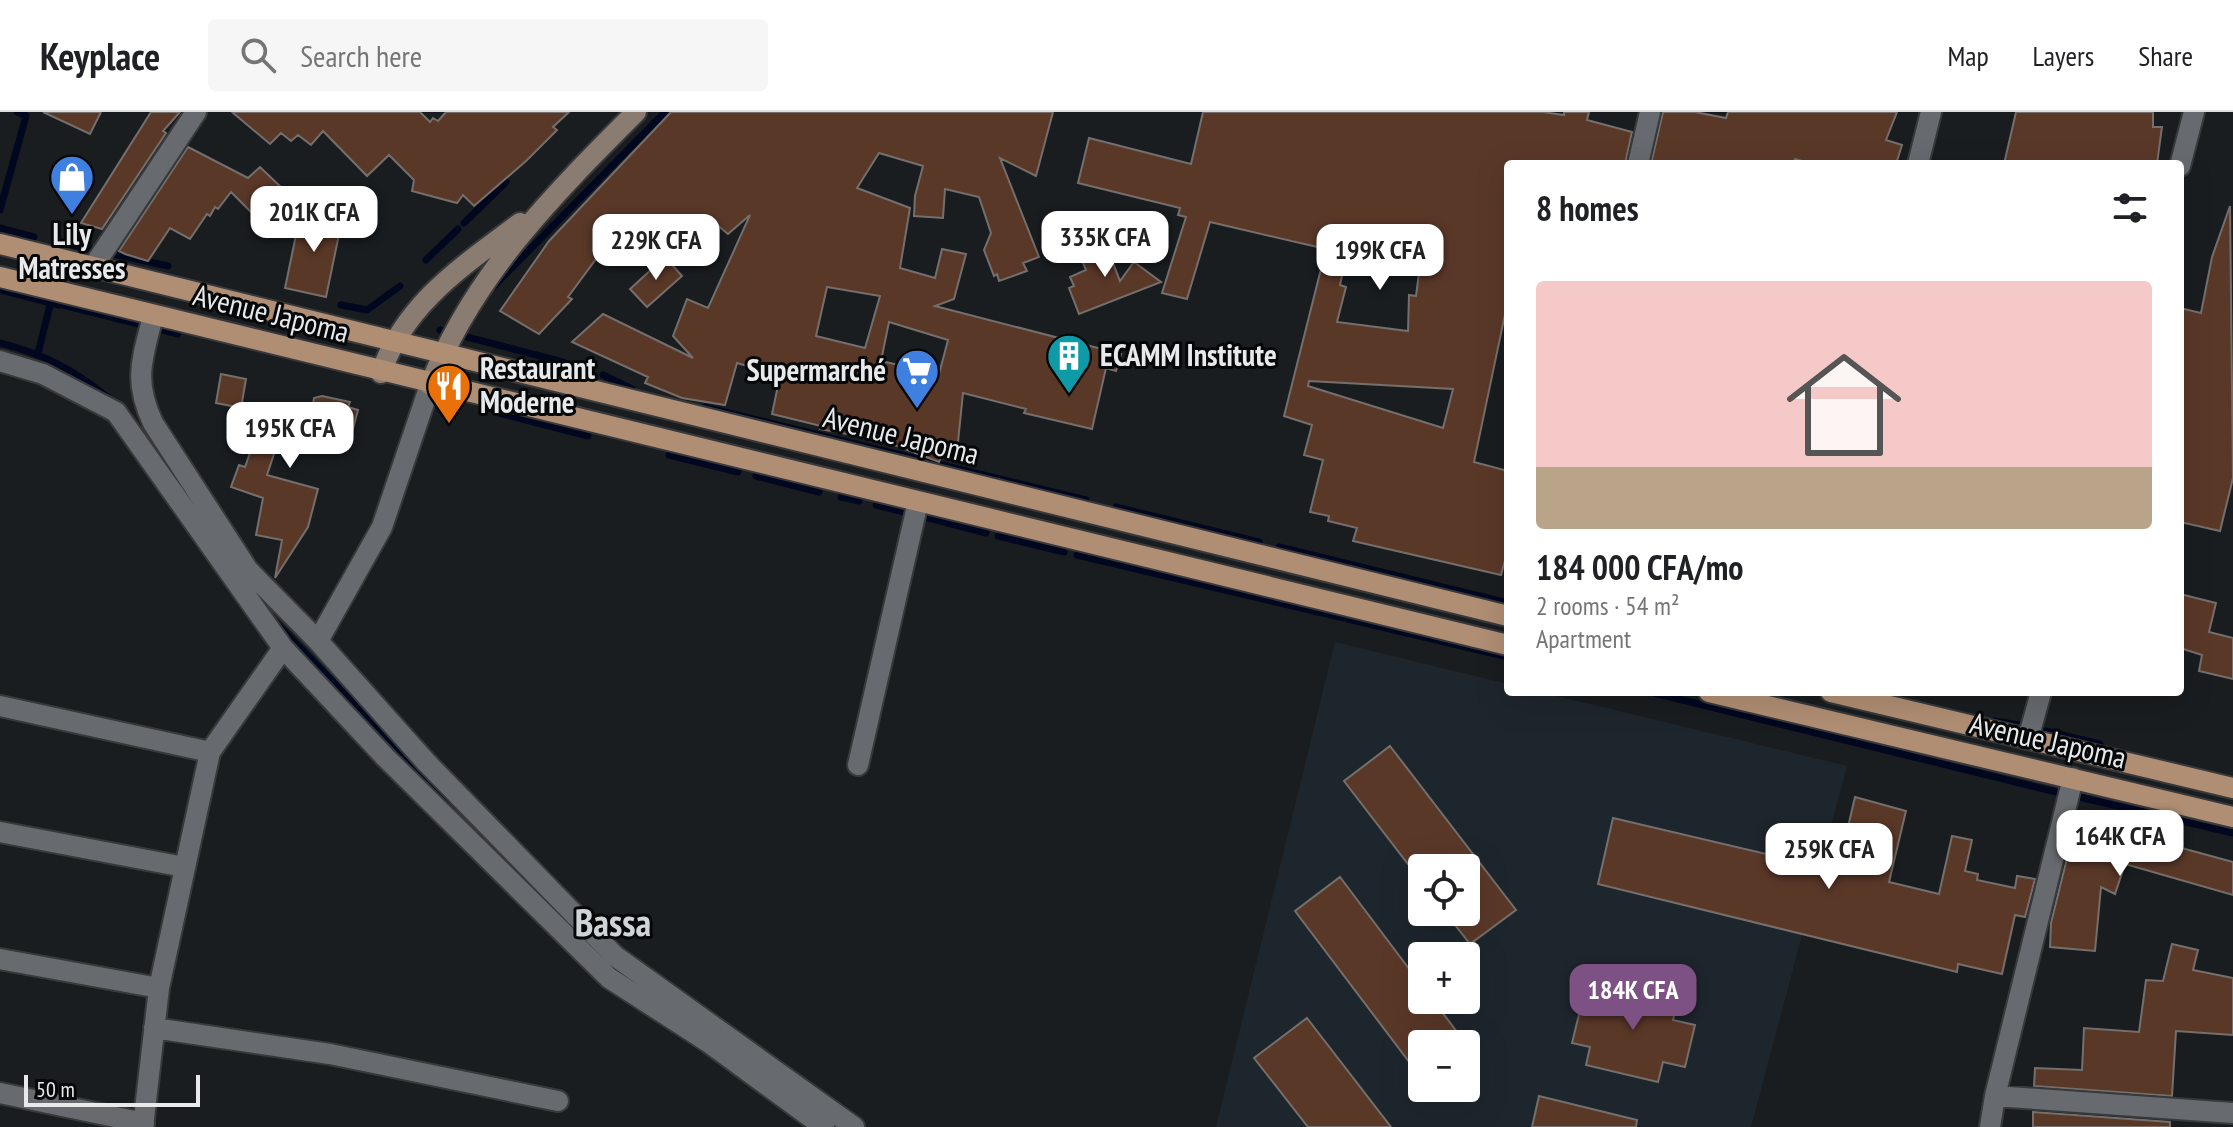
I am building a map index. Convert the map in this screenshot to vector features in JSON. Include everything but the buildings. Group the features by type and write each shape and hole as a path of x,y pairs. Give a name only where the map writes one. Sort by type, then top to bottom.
{"main road":[{"name":"Avenue Japoma","path":"0,244 1504,615"},
{"name":"Avenue Japoma","path":"0,277 430,385 1504,644"},
{"name":"Avenue Japoma","path":"1726,696 2233,817"},
{"name":"Avenue Japoma","path":"1848,696 2233,788"}],"street":[{"path":"93,267 196,112"},
{"path":"1639,160 1650,112"},
{"path":"1919,160 1931,112"},
{"path":"2182,160 2194,112"},
{"path":"318,641 382,527 443,352 483,281 543,206 630,114"},
{"path":"381,373 392,340 441,284 543,206"},
{"path":"153,316 138,377 142,399 153,423 248,570 318,641 426,762 615,956 854,1127"},
{"path":"0,361 43,374 116,412 283,648 385,757 609,978 708,1042 824,1127"},
{"path":"858,765 918,502"},
{"path":"0,1093 143,1125 159,988 210,752 283,648"},
{"path":"2028,739 2040,696"},
{"path":"0,706 210,752"},
{"path":"1990,1127 2073,778"},
{"path":"0,832 184,867"},
{"path":"0,959 159,988"},
{"path":"154,1028 330,1054 558,1101"},
{"path":"1995,1096 2233,1113"}],"shaded area":[{"path":"1335,642 1504,683 1504,696 1557,696 1847,766 1751,1127 1216,1127"}],"waterway":[{"path":"0,210 26,116 17,112"},
{"path":"493,287 665,112"},
{"path":"464,223 506,182"},
{"path":"0,228 34,237"},
{"path":"426,260 458,229"},
{"path":"64,243 168,266"},
{"path":"341,305 367,310 400,286"},
{"path":"0,290 59,305"},
{"path":"38,353 50,305"},
{"path":"63,305 178,334"},
{"path":"440,330 563,362"},
{"path":"0,343 58,364 110,399"},
{"path":"603,375 632,389"},
{"path":"704,407 1086,500"},
{"path":"495,412 588,436"},
{"path":"669,455 738,472"},
{"path":"756,476 819,492"},
{"path":"841,497 859,501"},
{"path":"876,505 904,512"},
{"path":"1116,507 1259,542"},
{"path":"921,516 986,533"},
{"path":"998,536 1064,552"},
{"path":"1279,547 1504,602"},
{"path":"1077,555 1504,656"},
{"path":"276,623 540,896"},
{"path":"1666,696 2060,793"},
{"path":"1994,721 2020,725"},
{"path":"2045,731 2100,744"},
{"path":"2079,797 2233,833"},
{"path":"608,965 638,984"}],"place":[{"name":"Lily Matresses","path":"72,216"},
{"name":"ECAMM Institute","path":"1069,395"},
{"name":"Supermarché","path":"917,410"},
{"name":"Restaurant Moderne","path":"449,425"}],"district":[{"name":"Bassa","path":"613,923"}]}
